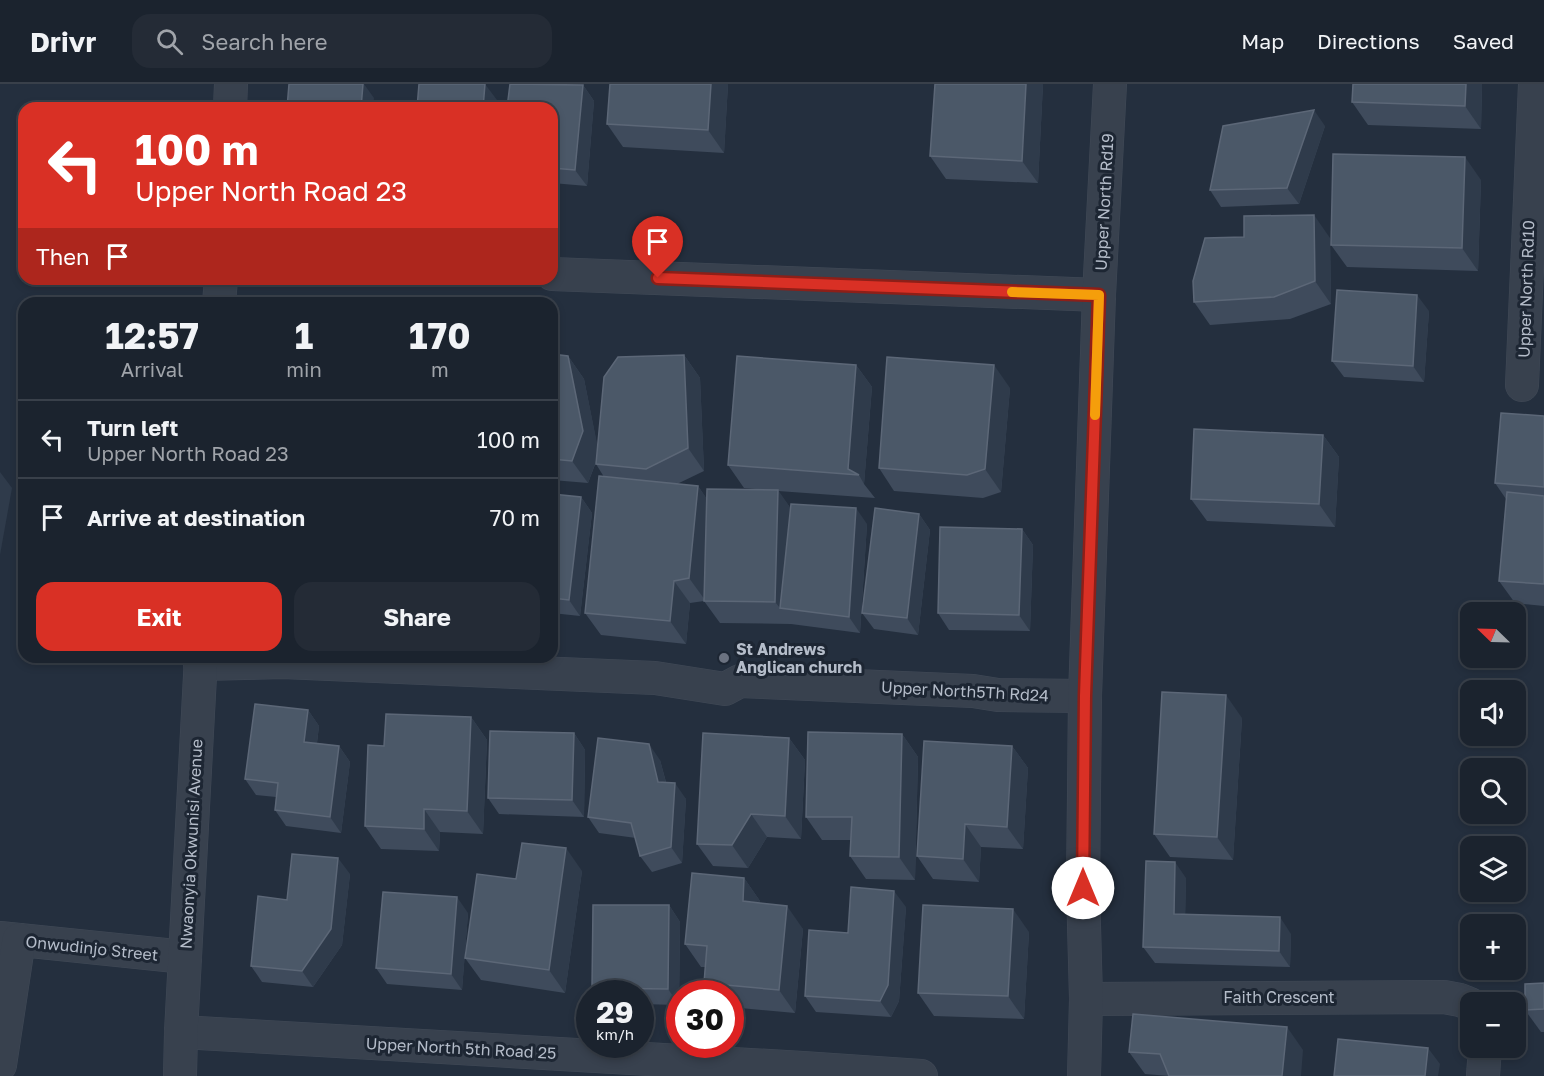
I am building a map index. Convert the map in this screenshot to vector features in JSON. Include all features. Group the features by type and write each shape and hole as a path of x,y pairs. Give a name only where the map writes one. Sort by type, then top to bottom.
{"street":[{"path":"230,102 231,84"},
{"name":"Upper North Rd19","path":"1084,1076 1085,696 1099,295 1110,84"},
{"name":"Upper North Rd10","path":"1522,385 1535,84"},
{"path":"558,274 1099,295"},
{"name":"Nwaonyia Okwunisi Avenue","path":"180,1076 201,663"},
{"name":"Upper North5Th Rd24","path":"306,663 655,678 725,689 740,681 973,691 998,695 1085,696"},
{"path":"0,1065 9,939"},
{"name":"Onwudinjo Street","path":"9,939 185,957"},
{"name":"Faith Crescent","path":"1086,999 1444,997 1460,1000"},
{"name":"Upper North 5th Road 25","path":"181,1032 921,1076"},
{"path":"1484,1076 1485,1058"}],"building":[{"path":"289,84 363,84 362,102 288,102"},
{"path":"419,84 485,84 484,102 418,102"},
{"path":"510,84 583,85 575,170 558,169 558,102 508,102"},
{"path":"610,84 711,84 708,130 607,124"},
{"path":"935,84 1026,84 1022,161 930,156"},
{"path":"1353,84 1466,84 1465,106 1352,102"},
{"path":"1314,110 1287,188 1210,190 1223,126"},
{"path":"1333,154 1465,157 1462,248 1331,245"},
{"path":"1314,215 1315,281 1274,297 1194,302 1193,281 1205,238 1244,237 1244,216"},
{"path":"1337,290 1417,295 1413,366 1332,361"},
{"path":"558,355 568,356 583,431 572,461 558,460"},
{"path":"684,355 688,448 646,469 596,464 604,377 618,357"},
{"path":"737,356 856,365 848,469 859,475 728,465"},
{"path":"887,357 994,365 985,469 967,475 879,468"},
{"path":"1501,413 1544,416 1544,487 1495,483"},
{"path":"1194,429 1323,435 1319,504 1191,499"},
{"path":"599,476 698,486 689,578 674,581 670,621 585,613"},
{"path":"707,489 778,490 775,602 704,601"},
{"path":"1507,492 1544,496 1544,584 1499,581"},
{"path":"558,495 581,497 569,600 558,599"},
{"path":"791,504 856,508 849,617 780,608"},
{"path":"875,508 919,514 907,618 862,613"},
{"path":"940,527 1022,529 1019,615 938,613"},
{"path":"1162,692 1226,695 1217,837 1154,834"},
{"path":"255,704 308,710 304,742 339,746 330,817 275,810 278,783 245,779"},
{"path":"386,714 471,717 467,811 424,809 424,829 365,826 368,745 384,746"},
{"path":"490,731 574,733 572,800 488,798"},
{"path":"808,732 902,734 899,857 850,856 852,817 806,817"},
{"path":"703,733 789,738 785,816 751,814 732,845 697,844"},
{"path":"598,738 649,744 658,782 675,783 671,847 640,856 631,823 588,817"},
{"path":"924,741 1012,746 1007,827 965,824 963,859 917,856"},
{"path":"522,843 566,848 549,970 465,958 477,874 516,879"},
{"path":"292,854 338,858 331,929 302,971 251,966 258,896 287,900"},
{"path":"1146,861 1175,862 1174,914 1280,917 1279,951 1143,947"},
{"path":"692,873 744,878 743,901 787,906 779,990 744,987 744,980 704,980 707,946 685,944"},
{"path":"851,887 894,891 888,985 880,1001 805,996 809,930 848,933"},
{"path":"383,892 457,897 451,974 376,968"},
{"path":"593,905 669,905 666,989 654,989 654,980 592,980"},
{"path":"923,905 1013,909 1008,996 918,993"},
{"path":"1544,983 1544,1009 1526,1010 1525,984"},
{"path":"1133,1014 1287,1027 1282,1076 1169,1076 1160,1054 1129,1052"},
{"path":"1338,1039 1428,1048 1425,1076 1334,1076"}],"slow traffic":[{"path":"1012,292 1099,295 1095,415"}],"place":[{"name":"St Andrews Anglican church","path":"724,658"}],"route":[{"path":"658,278 1099,295 1085,696 1083,888"}]}
